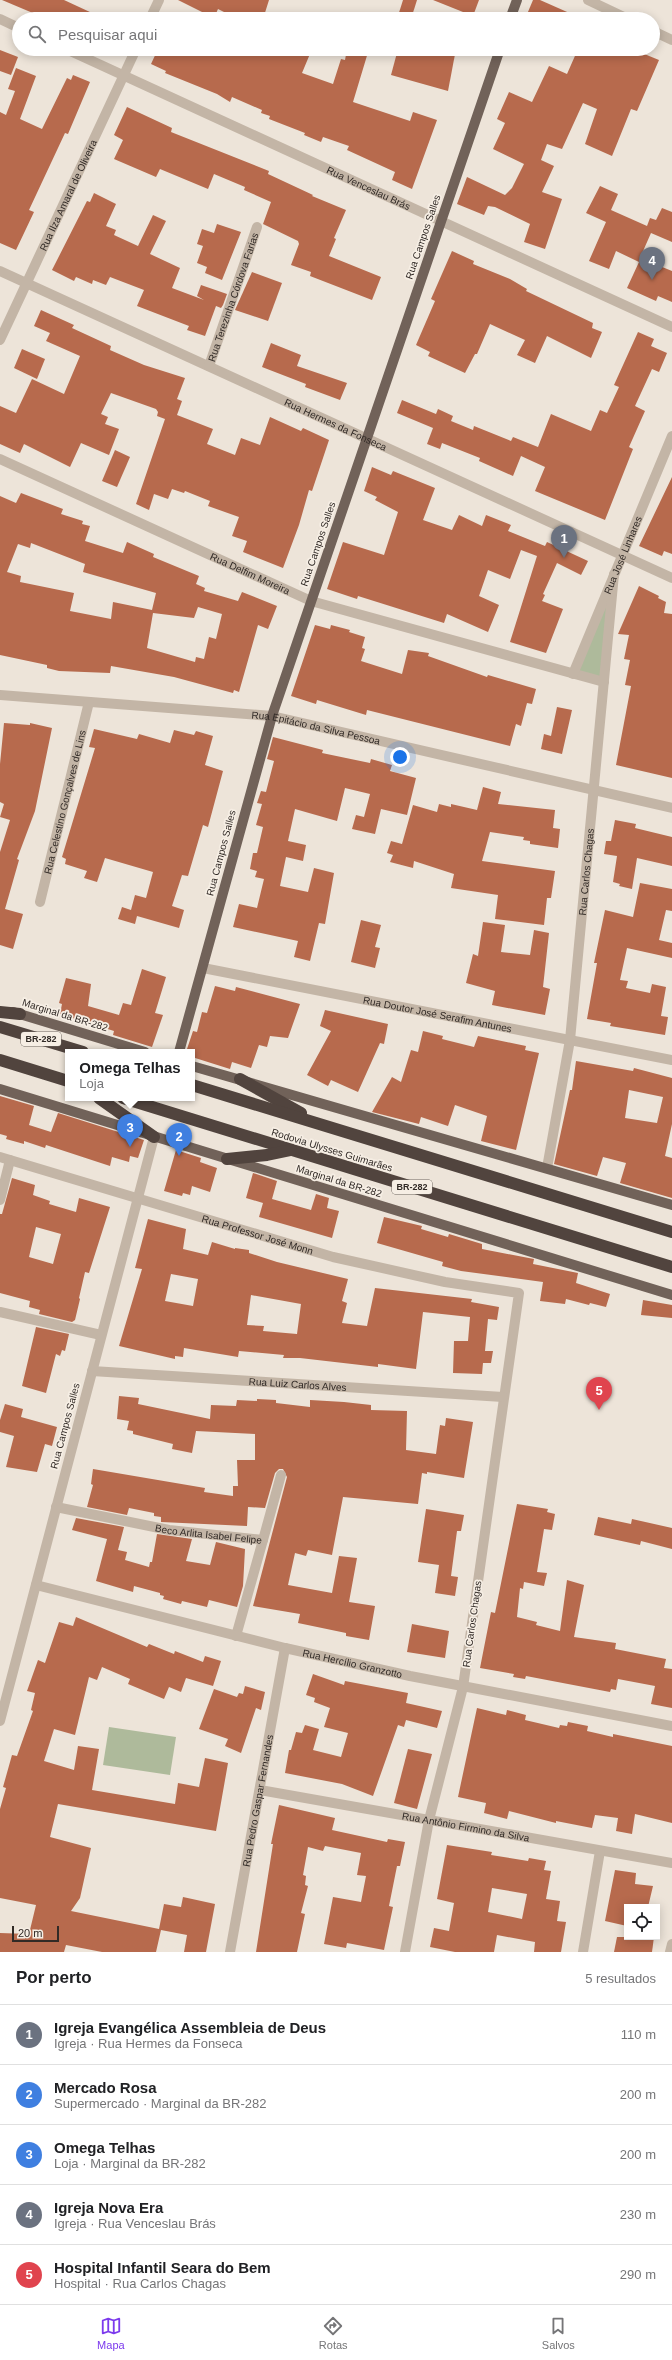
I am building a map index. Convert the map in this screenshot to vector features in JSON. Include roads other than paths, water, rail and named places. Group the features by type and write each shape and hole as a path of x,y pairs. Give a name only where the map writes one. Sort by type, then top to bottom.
{"highway":[{"path":"0,1012 20,1014"},
{"name":"BR-282","path":"0,1027 72,1049"},
{"path":"0,1060 65,1080"},
{"path":"240,1079 323,1125"},
{"name":"Rodovia Ulysses Guimarães","path":"195,1086 672,1232"},
{"path":"103,1101 154,1137"},
{"name":"Rodovia Ulysses Guimarães","path":"133,1101 672,1267"},
{"path":"226,1159 267,1155 291,1150"}],"main road":[{"path":"513,12 517,0"},
{"name":"Rua Campos Salles","path":"180,1049 272,716 498,56"},
{"name":"Marginal da BR-282","path":"0,1008 135,1049"},
{"path":"195,1067 547,1168 672,1206"},
{"name":"Marginal da BR-282","path":"0,1089 672,1295"}],"street":[{"path":"153,12 159,0"},
{"path":"588,0 613,12"},
{"path":"0,19 12,25"},
{"path":"660,34 672,40"},
{"name":"Rua Venceslau Brás","path":"81,56 672,326"},
{"name":"Rua Ilza Amaral de Oliveira","path":"0,340 133,56"},
{"name":"Rua Terezinha Córdova Farias","path":"208,366 257,228"},
{"name":"Rua Hermes da Fonseca","path":"0,270 672,578"},
{"name":"Rua José Linhares","path":"573,674 672,436"},
{"name":"Rua Delfim Moreira","path":"0,459 311,601 604,682"},
{"name":"Rua Carlos Chagas","path":"547,1168 570,1040 614,574"},
{"name":"Rua Epitácio da Silva Pessoa","path":"0,696 272,716 672,808"},
{"name":"Rua Celestino Gonçalves de Lins","path":"40,902 89,702"},
{"name":"Rua Doutor José Serafim Antunes","path":"202,968 672,1060"},
{"name":"Rua Campos Salles","path":"0,1721 154,1137"},
{"path":"0,1200 5,1158"},
{"name":"Rua Professor José Monn","path":"5,1158 380,1269 519,1293"},
{"name":"Rua Carlos Chagas","path":"405,1952 429,1820 463,1687 503,1397 519,1293"},
{"path":"0,1312 102,1335"},
{"name":"Rua Luiz Carlos Alves","path":"92,1371 503,1397"},
{"path":"263,1540 281,1475"},
{"name":"Beco Arlita Isabel Felipe","path":"56,1507 169,1530 263,1540 236,1636"},
{"name":"Rua Hercílio Granzotto","path":"36,1585 285,1648 463,1687 672,1726"},
{"name":"Rua Pedro Gaspar Fernandes","path":"230,1952 285,1648"},
{"name":"Rua Antônio Firmino da Silva","path":"260,1790 672,1863"},
{"path":"583,1952 600,1851"},
{"path":"670,1952 672,1944"}],"place":[{"name":"Igreja Nova Era","path":"652,280"},
{"name":"Igreja Evangélica Assembleia de Deus","path":"564,558"},
{"name":"Omega Telhas","path":"130,1147"},
{"name":"Mercado Rosa","path":"179,1156"},
{"name":"Hospital Infantil Seara do Bem","path":"599,1410"}]}
